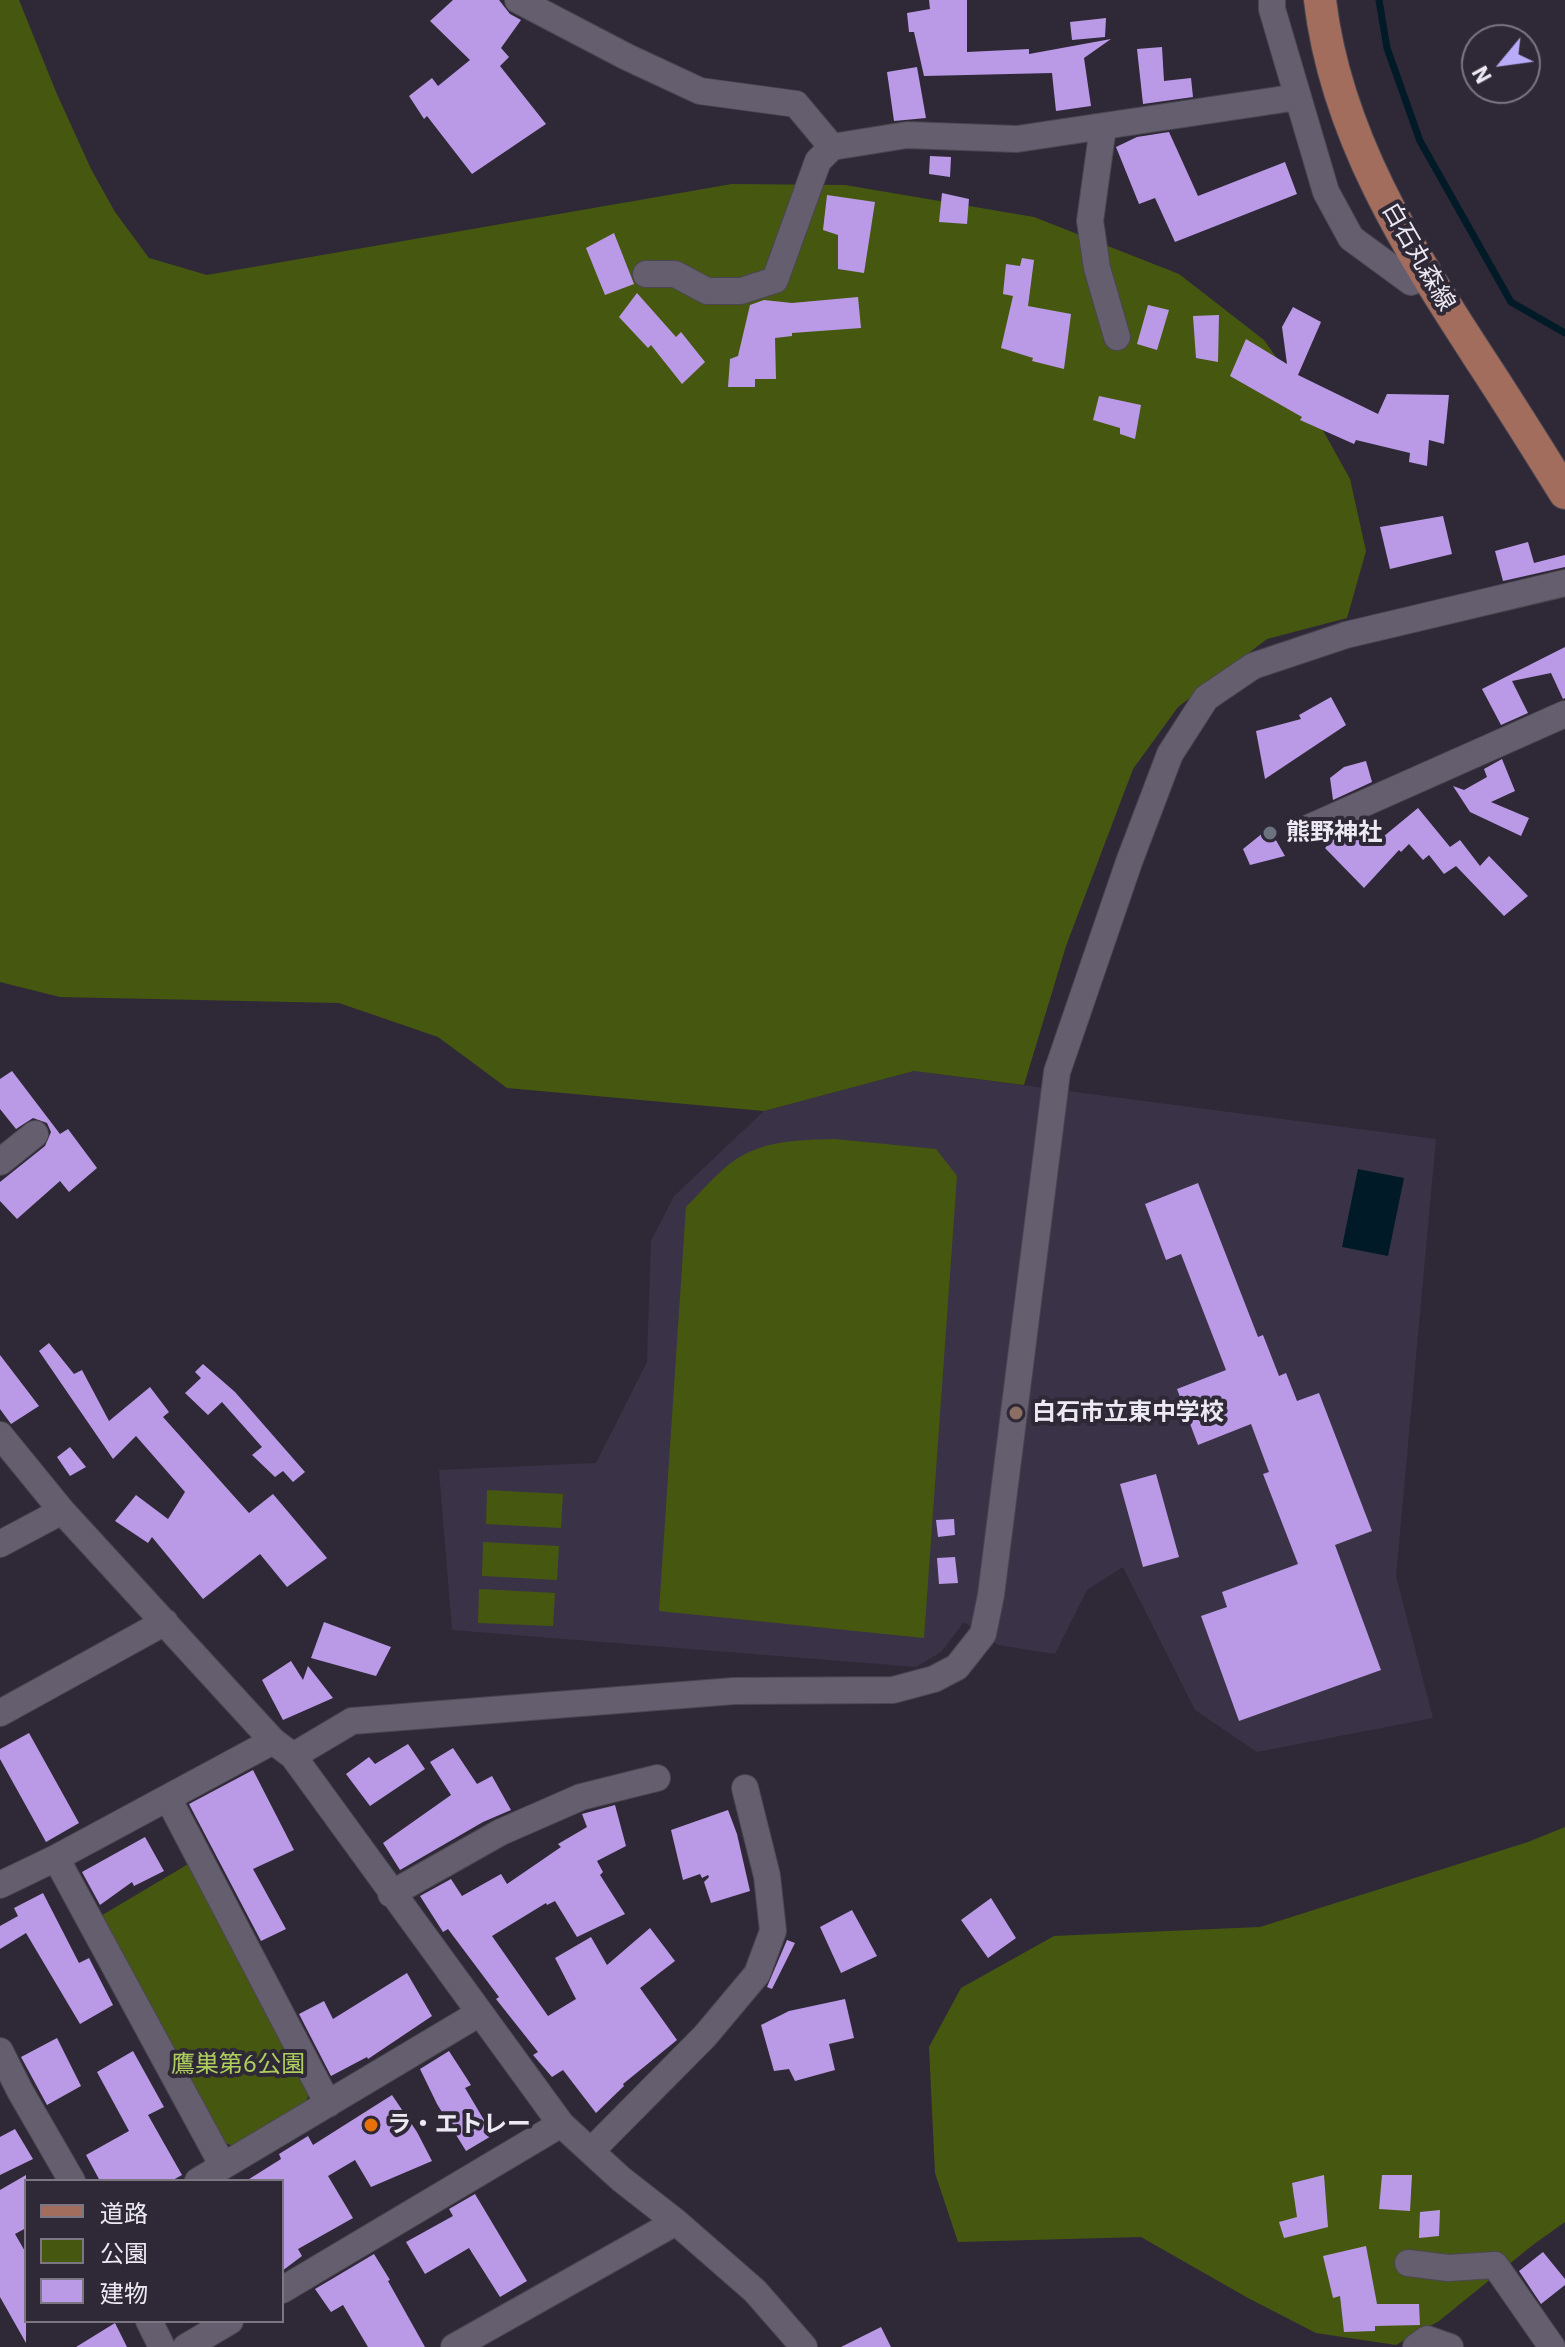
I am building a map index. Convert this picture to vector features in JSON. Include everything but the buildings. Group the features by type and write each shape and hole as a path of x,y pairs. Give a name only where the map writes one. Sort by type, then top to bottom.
{"main road":[{"name":"白石丸森線","path":"1320,0 1325,35 1350,124 1399,230 1565,493"}],"street":[{"path":"518,0 700,91 796,104 832,147"},
{"path":"1272,0 1272,9 1326,192 1351,238 1411,282 1426,275"},
{"path":"646,274 675,274 707,291 741,291 775,280 818,161 832,147 907,135 1017,139 1298,97"},
{"path":"1103,127 1090,221 1097,268 1117,337"},
{"path":"0,1885 168,1798 352,1721 734,1691 893,1690 934,1679 957,1667 983,1634 991,1595 1057,1072 1129,862 1170,754 1206,698 1253,666 1346,635 1565,583"},
{"path":"1304,830 1565,714"},
{"path":"0,1162 35,1134"},
{"path":"0,1435 62,1511 283,1748 561,2124 621,2179 755,2291 804,2347"},
{"path":"0,1544 62,1511"},
{"path":"0,1713 165,1622"},
{"path":"391,1894 501,1832 581,1797 657,1778"},
{"path":"591,2151 705,2036 757,1974 773,1931 767,1876 745,1788"},
{"path":"168,1798 328,2104"},
{"path":"56,1858 223,2166"},
{"path":"201,2179 478,2014"},
{"path":"0,2051 10,2098 71,2179"},
{"path":"284,2289 561,2124"},
{"path":"454,2347 676,2222"},
{"path":"1408,2263 1448,2268 1495,2265 1552,2347"},
{"path":"150,2323 162,2347"},
{"path":"186,2347 227,2323"},
{"path":"1416,2347 1427,2339 1450,2347"}],"shaded area":[{"name":"白石市立東中学校","path":"914,1071 1436,1139 1396,1576 1433,1718 1257,1752 1195,1710 1123,1567 1087,1590 1055,1654 998,1645 964,1622 941,1652 916,1667 452,1630 439,1470 596,1463 647,1362 651,1241 674,1196 764,1111"}],"green space":[{"path":"0,0 19,0 91,169 115,212 149,258 207,275 732,184 845,185 1034,217 1179,274 1264,340 1305,398 1350,479 1366,551 1347,618 1267,639 1178,707 1133,769 1066,946 1024,1085 914,1071 764,1111 507,1088 438,1037 339,1003 60,997 0,982"},
{"path":"835,1139 936,1149 957,1176 924,1638 659,1611 686,1207 725,1168 743,1155 781,1143"},
{"path":"487,1490 563,1494 561,1528 486,1524"},
{"path":"483,1542 559,1546 557,1580 482,1576"},
{"path":"479,1589 555,1593 553,1626 478,1623"},
{"path":"1565,1827 1565,2222 1439,2321 1396,2345 1316,2333 1141,2237 958,2242 935,2173 929,2047 961,1988 1054,1936 1260,1927 1528,1842"},
{"name":"鷹巣第6公園","path":"190,1863 311,2088 305,2105 238,2148 218,2140 99,1917"}],"water":[{"path":"1358,1169 1404,1178 1388,1256 1342,1247"}],"waterway":[{"path":"1379,0 1387,48 1420,141 1511,302 1565,333"}],"place":[{"name":"熊野神社","path":"1270,833"},
{"name":"白石市立東中学校","path":"1016,1413"},
{"name":"ラ・エトレー","path":"371,2125"}]}
